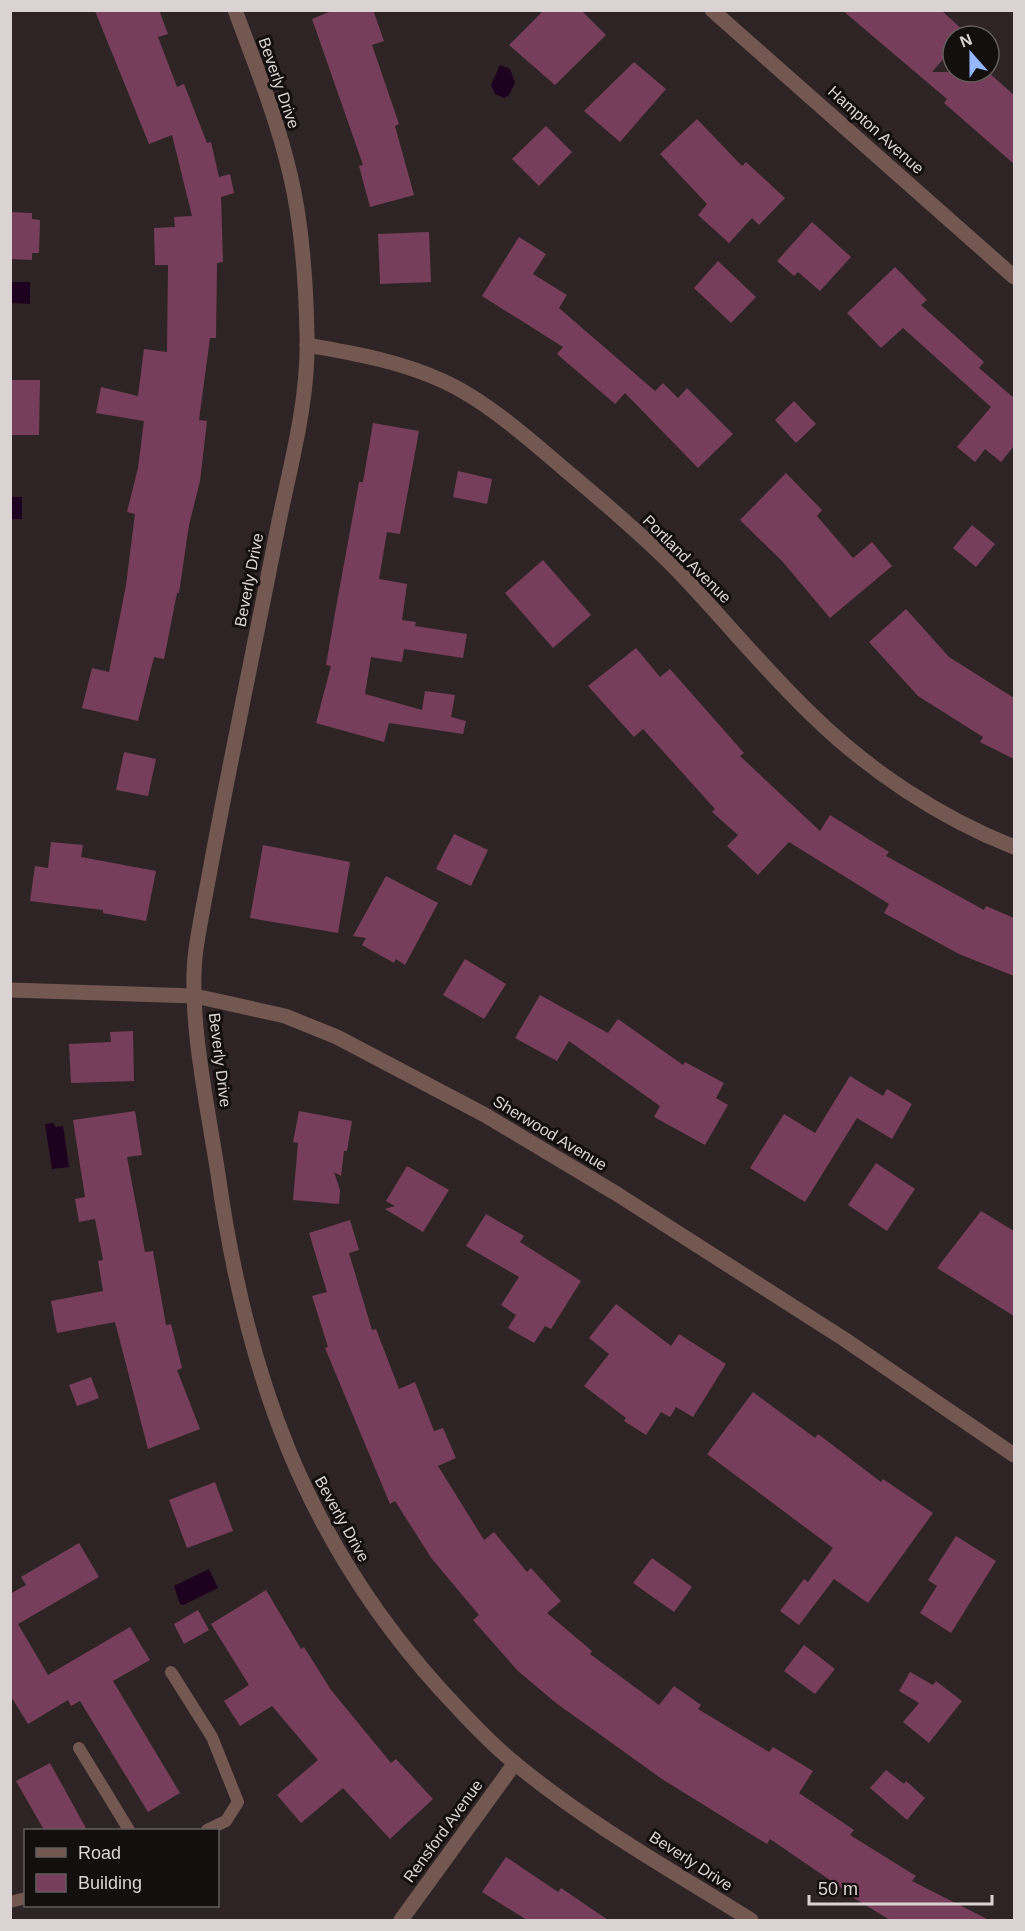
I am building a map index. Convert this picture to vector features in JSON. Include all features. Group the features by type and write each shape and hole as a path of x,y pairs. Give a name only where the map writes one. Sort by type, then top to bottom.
{"street":[{"name":"Beverly Drive","path":"235,10 261,80 291,176 298,230 307,345 302,411 196,946 195,996 206,1094 238,1292 262,1380 298,1475 343,1561 386,1625 453,1703 515,1763 578,1810 751,1920"},
{"name":"Hampton Avenue","path":"712,10 1014,277"},
{"name":"Portland Avenue","path":"307,345 365,355 422,372 445,382 506,422 579,481 663,557 810,714 856,753 946,814 980,833 1014,847"},
{"name":"Sherwood Avenue","path":"10,990 195,996 261,1009 305,1023 369,1053 485,1115 754,1281 1014,1455"},
{"name":"Rensford Avenue","path":"400,1920 515,1763"}],"lane":[{"path":"171,1672 212,1737 232,1781 238,1802 226,1821 209,1829"},
{"path":"79,1748 128,1829"}],"shaded area":[{"path":"500,65 510,69 515,83 509,95 504,98 495,94 491,85"},
{"path":"11,282 30,282 30,304 11,303"},
{"path":"10,497 22,497 22,519 11,519"},
{"path":"54,1123 55,1127 63,1126 69,1167 52,1169 45,1124"},
{"path":"209,1569 218,1588 183,1605 180,1604 174,1586"}],"building":[{"path":"159,10 168,34 158,37 177,87 184,84 207,143 211,142 219,177 230,174 234,193 221,197 223,262 217,263 216,338 210,338 199,420 207,421 200,481 189,525 179,593 177,593 164,659 154,657 138,721 82,708 92,668 109,672 126,585 135,514 127,512 138,468 144,421 96,413 101,387 138,396 144,349 167,352 168,265 155,265 154,228 175,227 174,217 192,216 172,135 149,144 95,11"},
{"path":"334,10 373,10 384,41 372,45 399,124 395,126 414,195 370,207 359,166 363,165 312,19"},
{"path":"544,10 581,10 606,35 555,85 509,45"},
{"path":"842,10 941,10 956,24 941,24 941,62 932,72 941,72 941,84 1001,84 1014,95 1014,164 944,103 947,99"},
{"path":"634,62 666,89 620,142 584,111"},
{"path":"697,119 742,166 746,162 785,198 759,225 752,218 729,243 698,215 707,204 660,154"},
{"path":"546,126 572,152 539,186 512,159"},
{"path":"10,212 32,213 32,219 40,220 39,253 32,253 32,260 10,259"},
{"path":"812,222 851,257 820,291 798,272 794,276 777,261"},
{"path":"429,232 431,282 380,284 378,234"},
{"path":"519,237 546,254 533,274 567,295 559,308 655,391 663,383 678,398 687,388 733,434 698,468 625,393 615,404 557,354 563,347 482,296"},
{"path":"718,261 756,297 731,323 694,288"},
{"path":"895,267 927,300 921,305 984,362 979,368 1014,398 1014,446 1001,462 985,449 975,462 957,447 991,407 903,328 881,348 847,313"},
{"path":"10,380 40,380 39,435 10,435"},
{"path":"794,401 816,424 796,443 775,420"},
{"path":"373,423 419,431 400,534 387,532 379,579 407,584 402,620 416,622 415,626 467,634 463,658 404,649 402,662 371,657 365,694 422,710 425,691 455,695 451,717 466,721 463,734 389,723 384,742 316,723 331,666 326,665 359,482 363,482"},
{"path":"458,471 492,479 487,504 453,497"},
{"path":"786,473 822,510 817,516 853,558 872,542 892,566 830,618 782,561 740,520"},
{"path":"972,525 995,544 976,567 953,548"},
{"path":"543,560 591,615 553,648 505,593"},
{"path":"906,609 949,657 1014,698 1014,759 980,742 983,737 918,696 869,642"},
{"path":"636,648 660,677 670,669 744,753 740,756 820,831 830,815 889,852 886,856 984,910 986,906 1014,918 1014,976 959,954 884,913 889,904 789,842 758,875 727,846 738,835 712,812 715,809 643,729 634,737 588,686"},
{"path":"124,752 156,759 148,796 116,790"},
{"path":"454,834 488,850 471,886 436,869"},
{"path":"51,842 83,845 81,857 156,871 146,921 103,913 103,910 30,901 35,866 48,868"},
{"path":"263,845 350,862 338,933 250,918"},
{"path":"386,876 438,903 405,965 396,959 394,963 362,945 366,938 353,936"},
{"path":"465,959 506,984 484,1019 443,995"},
{"path":"540,995 608,1033 618,1019 683,1065 685,1062 724,1083 716,1098 728,1105 705,1145 654,1117 660,1106 569,1041 557,1061 515,1038"},
{"path":"133,1031 134,1081 71,1083 69,1044 111,1042 110,1032"},
{"path":"850,1076 883,1096 887,1089 912,1104 892,1139 857,1118 805,1202 750,1168 784,1114 815,1133"},
{"path":"135,1111 142,1155 127,1157 145,1252 153,1251 166,1325 171,1324 182,1368 177,1370 200,1429 148,1449 115,1322 57,1333 51,1301 103,1291 98,1261 103,1260 95,1219 79,1222 75,1199 85,1197 73,1120"},
{"path":"299,1111 352,1121 347,1151 344,1151 341,1176 334,1172 340,1190 339,1204 293,1200 298,1143 293,1142"},
{"path":"876,1163 915,1189 887,1231 848,1205"},
{"path":"407,1166 449,1190 423,1232 385,1209 395,1206 386,1201"},
{"path":"981,1211 1014,1231 1014,1316 937,1268"},
{"path":"486,1214 524,1236 520,1242 581,1281 551,1329 545,1326 534,1343 508,1328 516,1315 501,1305 519,1277 466,1246"},
{"path":"350,1220 359,1250 349,1253 372,1330 376,1329 399,1389 415,1382 434,1431 443,1428 456,1458 438,1466 484,1540 494,1532 527,1572 531,1568 561,1601 547,1613 592,1651 590,1654 659,1705 674,1686 701,1705 698,1709 769,1752 773,1747 813,1771 799,1793 854,1830 850,1835 916,1876 912,1881 989,1920 890,1920 842,1891 843,1889 770,1839 767,1844 662,1779 556,1703 518,1671 473,1620 479,1615 432,1559 395,1501 390,1504 325,1348 328,1347 312,1296 327,1292 309,1233"},
{"path":"616,1304 671,1346 679,1334 726,1364 693,1417 676,1407 670,1417 661,1412 646,1435 624,1421 626,1418 584,1386 609,1354 589,1338"},
{"path":"91,1377 99,1398 77,1406 69,1385"},
{"path":"753,1392 815,1438 818,1434 881,1482 883,1479 933,1513 868,1603 834,1579 799,1625 780,1611 804,1579 808,1582 833,1548 707,1454"},
{"path":"215,1482 233,1531 187,1548 169,1500"},
{"path":"956,1536 996,1561 951,1633 920,1613 937,1586 928,1580"},
{"path":"79,1543 99,1577 18,1624 48,1675 130,1627 150,1660 113,1681 180,1793 148,1812 80,1701 71,1706 68,1700 28,1724 10,1695 10,1594 26,1585 21,1577"},
{"path":"652,1558 692,1587 674,1612 633,1583"},
{"path":"266,1590 301,1649 304,1647 331,1690 391,1763 396,1759 433,1799 390,1839 343,1788 301,1823 277,1795 318,1760 272,1706 240,1726 224,1701 249,1685 211,1624"},
{"path":"198,1610 209,1630 184,1644 174,1624"},
{"path":"804,1645 835,1669 815,1694 784,1671"},
{"path":"910,1672 933,1685 936,1681 962,1701 929,1743 903,1722 919,1703 899,1691"},
{"path":"50,1763 86,1829 43,1829 16,1781"},
{"path":"886,1770 904,1784 906,1781 925,1798 907,1820 870,1788"},
{"path":"506,1857 558,1892 561,1888 608,1920 527,1920 482,1892"}]}
